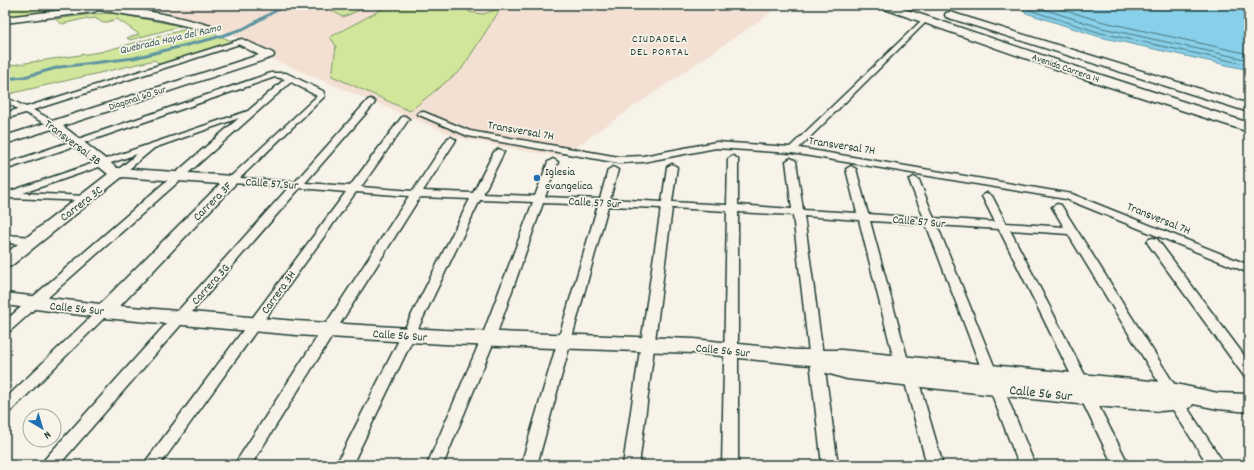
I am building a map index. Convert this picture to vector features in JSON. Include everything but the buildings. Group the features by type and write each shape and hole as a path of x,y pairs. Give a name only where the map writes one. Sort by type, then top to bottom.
{"main road":[{"name":"Avenida Carrera 14","path":"883,5 931,11 1249,108"},
{"name":"Avenida Carrera 14","path":"931,11 1081,73 1249,128"}],"street":[{"path":"82,5 130,10 207,28"},
{"path":"5,20 125,5"},
{"path":"830,465 791,156 931,11"},
{"path":"5,116 242,42"},
{"name":"Diagonal 60 Sur","path":"5,140 269,55 242,42"},
{"path":"5,328 251,112 284,76"},
{"path":"5,167 284,76"},
{"name":"Carrera 3F","path":"104,311 232,180 321,96 320,93 284,76"},
{"name":"Transversal 3B","path":"5,99 53,124 101,163 112,171 119,173"},
{"name":"Carrera 3G","path":"49,465 371,102"},
{"path":"6,196 251,112"},
{"name":"Transversal 7H","path":"421,114 468,133 619,160 643,159 716,145 1068,196 1249,269"},
{"name":"Carrera 3H","path":"151,465 405,119"},
{"path":"242,465 451,140"},
{"name":"Carrera 3C","path":"5,262 34,241 157,143"},
{"path":"344,465 499,152"},
{"path":"730,465 733,159"},
{"path":"435,465 488,339 553,162"},
{"path":"631,465 672,167"},
{"path":"851,169 906,371 935,465"},
{"path":"529,465 613,170"},
{"name":"Calle 57 Sur","path":"119,173 417,194 732,208 864,216 1071,232"},
{"path":"914,180 1027,465"},
{"path":"6,196 86,199"},
{"path":"987,196 1122,465"},
{"path":"1057,207 1071,232 1217,465"},
{"path":"5,239 34,241"},
{"path":"1153,242 1249,372"},
{"name":"Calle 56 Sur","path":"5,299 104,311 329,330 488,339 694,346 795,357 818,361 847,371 906,371 1084,390 1160,402 1173,396 1249,403"},
{"path":"5,408 104,311"}],"shaded area":[{"path":"142,5 782,5 562,156 529,152 457,137 274,60 271,51 191,19 155,13 143,9"}],"green space":[{"path":"5,5 65,5 82,8 5,18"},
{"path":"322,5 372,5 343,17"},
{"path":"390,5 471,5 469,12 483,14 501,8 461,70 410,111 332,76 336,46 330,37"},
{"path":"117,13 181,26 130,40 127,38 139,34 117,19 103,23 95,18 88,18 62,24 55,19 93,14"},
{"path":"194,27 211,32 234,42 160,65 155,60 5,94 5,66 100,52"}],"water":[{"path":"1021,5 1249,5 1249,70 1100,37 1026,13"}],"waterway":[{"name":"Quebrada Haya del Ramo","path":"5,79 24,77 60,67 134,58 211,39 243,29 286,5"}],"place":[{"name":"Iglesia evangelica","path":"537,178"}],"district":[{"name":"CIUDADELA DEL PORTAL","path":"660,44"}]}
